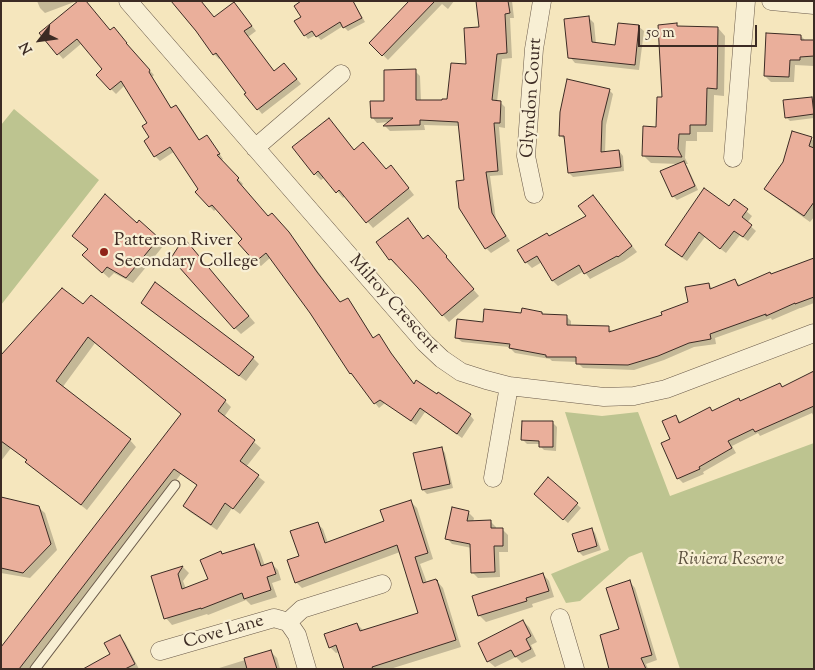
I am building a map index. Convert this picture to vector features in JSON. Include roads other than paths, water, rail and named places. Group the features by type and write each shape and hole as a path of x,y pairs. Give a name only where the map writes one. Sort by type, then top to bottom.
{"street":[{"name":"Milroy Crescent","path":"128,1 425,343 442,360 461,372 509,386 604,397 634,396 666,389 814,333"},
{"name":"Glyndon Court","path":"534,194 526,156 534,49 542,1"},
{"path":"733,158 746,1"},
{"path":"771,1 814,5"},
{"path":"255,148 341,74"},
{"path":"494,478 509,386"},
{"name":"Cove Lane","path":"288,622 302,609 382,584"},
{"name":"Cove Lane","path":"160,652 274,618 288,622 297,634 307,669"},
{"path":"560,618 575,669"}],"lane":[{"path":"35,669 174,485"}],"place":[{"name":"Patterson River Secondary College","path":"104,252"}],"park label":[{"name":"Riviera Reserve","path":"731,561"}]}
